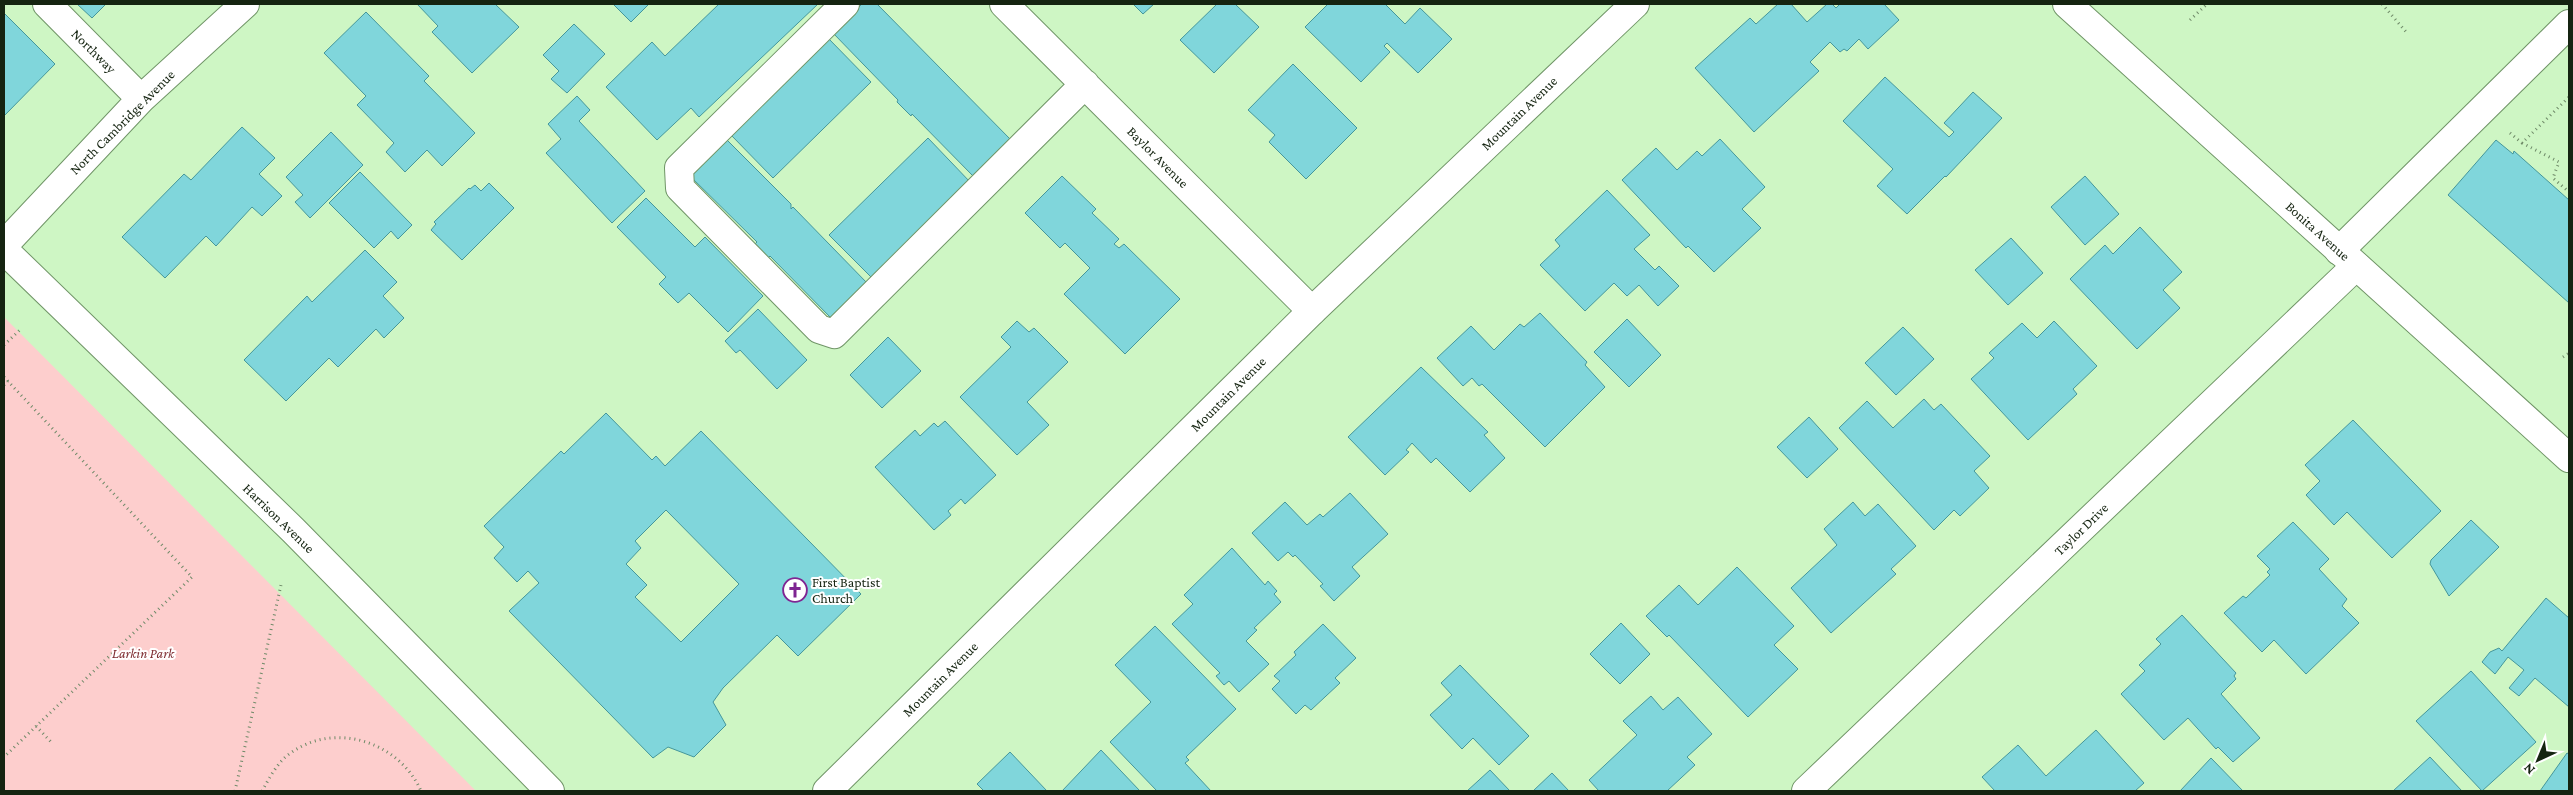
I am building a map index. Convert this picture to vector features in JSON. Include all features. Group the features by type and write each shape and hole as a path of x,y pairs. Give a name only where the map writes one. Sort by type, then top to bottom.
{"street":[{"name":"Northway","path":"47,4 141,99"},
{"name":"North Cambridge Avenue","path":"4,246 141,99 245,4"},
{"path":"845,4 679,168 680,188 819,329 834,334 1084,84"},
{"name":"Baylor Avenue","path":"1004,4 1312,311"},
{"name":"Mountain Avenue","path":"827,791 1312,311 1634,4"},
{"name":"Bonita Avenue","path":"2067,4 2569,458"},
{"name":"Taylor Drive","path":"1806,791 2348,259 2569,24"},
{"name":"Harrison Avenue","path":"4,250 293,530 550,791"}],"path":[{"path":"2190,20 2207,4"},
{"path":"2382,4 2408,34"},
{"path":"2522,143 2559,162 2553,178 2569,192"},
{"path":"4,345 22,328"},
{"path":"2563,357 2569,353"},
{"path":"4,376 192,577 4,757"},
{"path":"4,385 8,381"},
{"path":"235,791 281,585"},
{"path":"36,726 52,743"},
{"path":"262,791 272,772 292,752 318,740 344,737 371,743 395,756 415,778 421,791"}],"green space":[{"name":"Larkin Park","path":"4,317 476,791 4,791"}],"building":[{"path":"77,4 106,4 92,18"},
{"path":"417,4 495,4 519,27 472,73 432,32 438,26"},
{"path":"613,4 649,4 631,22"},
{"path":"719,4 818,4 699,117 691,108 657,140 606,87 652,42 665,56"},
{"path":"862,4 877,4 1012,141 974,177 912,114 911,116 897,102 898,100 832,32"},
{"path":"1133,4 1154,4 1143,14"},
{"path":"1217,4 1235,4 1259,27 1214,73 1180,40"},
{"path":"1328,4 1385,4 1405,24 1420,8 1452,39 1418,73 1387,43 1384,46 1390,52 1361,82 1305,27"},
{"path":"1778,4 1791,4 1807,22 1827,4 1832,4 1836,8 1840,4 1884,4 1899,20 1868,49 1859,39 1847,51 1844,49 1840,52 1830,42 1810,62 1819,71 1754,132 1695,68 1750,18 1756,24"},
{"path":"366,12 429,76 424,81 475,133 442,166 427,150 405,172 386,152 394,143 357,105 366,96 324,53"},
{"path":"4,13 55,64 4,116"},
{"path":"574,24 605,54 567,93 551,79 559,71 543,55"},
{"path":"828,38 871,82 773,178 730,134"},
{"path":"1293,64 1357,128 1306,179 1269,142 1275,135 1248,110"},
{"path":"1885,77 1949,137 1954,132 1944,123 1973,92 2002,118 1946,177 1907,214 1877,186 1893,169 1843,121"},
{"path":"577,96 590,110 579,121 645,191 612,223 546,153 561,139 548,124"},
{"path":"242,127 275,158 259,174 282,196 262,216 252,207 216,246 206,236 165,278 122,237 184,174 191,180"},
{"path":"331,132 363,165 310,218 295,202 303,195 286,177"},
{"path":"928,138 971,183 873,279 829,235"},
{"path":"726,139 791,204 791,209 793,207 868,284 832,319 770,256 768,258 755,244 757,242 689,175"},
{"path":"1720,139 1765,187 1742,209 1761,228 1714,272 1688,246 1686,248 1622,180 1656,148 1677,170 1697,151 1702,156"},
{"path":"2496,140 2513,154 2514,151 2569,200 2569,303 2448,195"},
{"path":"360,172 412,225 398,239 391,231 374,248 329,203"},
{"path":"1062,176 1096,209 1092,213 1119,239 1114,244 1119,248 1124,244 1180,299 1125,354 1064,294 1090,268 1065,243 1060,248 1025,213"},
{"path":"2085,176 2119,214 2085,245 2051,207"},
{"path":"489,183 514,208 462,260 431,230 436,224 434,222 469,188 475,185 481,191"},
{"path":"1607,190 1650,235 1634,249 1655,270 1659,266 1679,286 1658,306 1639,285 1627,296 1614,283 1585,311 1540,265 1560,246 1555,240"},
{"path":"646,198 695,247 705,237 763,296 728,332 689,293 678,303 659,284 666,277 617,227"},
{"path":"2140,227 2182,272 2163,290 2180,308 2137,349 2070,279 2105,245 2113,254"},
{"path":"2011,238 2043,273 2008,305 1975,270"},
{"path":"365,250 397,282 383,296 404,318 384,338 376,329 338,367 329,358 286,401 244,360 307,296 312,302"},
{"path":"758,309 807,360 777,389 740,350 736,353 725,341"},
{"path":"1540,313 1587,362 1585,365 1605,387 1545,447 1482,384 1479,386 1472,378 1463,386 1437,358 1471,326 1494,350 1520,324 1524,327"},
{"path":"1627,319 1661,355 1629,387 1594,352"},
{"path":"1017,321 1029,332 1034,328 1068,362 1027,402 1049,425 1017,455 960,397 1011,347 1001,337"},
{"path":"2054,321 2097,366 2073,389 2077,394 2028,440 1971,379 1994,358 1989,353 2022,323 2037,338"},
{"path":"1903,327 1934,359 1896,395 1865,363"},
{"path":"888,337 921,371 882,408 850,375"},
{"path":"1421,367 1488,432 1484,435 1505,458 1470,492 1436,458 1431,463 1412,443 1406,450 1409,452 1385,475 1348,437"},
{"path":"1924,399 1934,410 1941,404 1990,456 1974,471 1989,488 1960,516 1954,510 1934,530 1839,428 1867,401 1893,428"},
{"name":"First Baptist Church","path":"606,413 652,460 656,456 665,466 701,431 861,594 798,656 777,635 723,688 713,702 726,725 694,757 668,747 653,758 509,611 539,583 528,571 517,582 494,558 504,547 484,526 561,451 564,454","holes":["666,510 739,584 681,642 635,597 647,585 626,564 641,548 635,541"]},
{"path":"1809,417 1838,449 1807,478 1777,447"},
{"path":"2353,420 2441,511 2392,558 2347,512 2334,525 2306,495 2320,481 2305,465"},
{"path":"945,421 996,475 965,504 961,499 948,511 951,515 934,530 875,467 915,430 920,436 934,423 938,427"},
{"path":"1350,493 1388,534 1352,567 1360,576 1334,601 1320,586 1323,584 1295,555 1293,557 1288,552 1278,561 1252,533 1285,502 1307,525 1320,514 1323,517"},
{"path":"1853,502 1865,516 1878,504 1916,546 1891,569 1896,574 1831,633 1791,588 1837,545 1824,529"},
{"path":"2471,520 2499,547 2449,596 2430,564 2431,560"},
{"path":"2293,522 2329,559 2319,569 2347,599 2342,606 2359,623 2306,674 2274,640 2262,652 2224,613 2243,596 2246,598 2270,575 2267,572 2270,569 2257,556"},
{"path":"1232,548 1265,585 1268,581 1277,591 1274,594 1281,602 1254,628 1257,630 1246,641 1269,664 1239,692 1229,681 1224,685 1216,676 1220,673 1172,624 1193,604 1184,595"},
{"path":"1737,567 1794,626 1774,645 1798,669 1748,717 1669,635 1667,637 1646,616 1679,585 1698,605"},
{"path":"2546,598 2569,618 2569,707 2535,678 2519,696 2509,688 2524,670 2508,657 2495,674 2482,662 2490,652 2499,648 2502,651"},
{"path":"2182,615 2236,673 2234,676 2236,679 2221,694 2260,738 2233,762 2218,747 2216,749 2188,718 2164,740 2121,694 2145,671 2139,665 2161,644 2156,639"},
{"path":"1621,623 1650,654 1620,684 1590,654"},
{"path":"1323,624 1356,658 1335,678 1340,683 1311,710 1305,705 1296,714 1272,689 1280,681 1274,676 1296,655 1294,652"},
{"path":"1155,626 1236,709 1186,757 1189,760 1185,763 1211,791 1157,791 1110,742 1151,702 1115,665"},
{"path":"1460,665 1529,736 1499,765 1473,738 1462,749 1430,715 1452,695 1441,683"},
{"path":"2471,671 2536,742 2482,791 2416,721"},
{"path":"1651,696 1663,710 1678,697 1712,734 1687,757 1695,765 1667,791 1599,791 1589,780 1637,735 1623,721"},
{"path":"2096,730 2144,783 2135,791 1995,791 1982,777 2018,745 2046,776"},
{"path":"1101,750 1140,791 1062,791"},
{"path":"1010,752 1047,791 984,791 977,784"},
{"path":"2567,753 2569,754 2569,791 2540,791"},
{"path":"2430,757 2462,791 2393,791"},
{"path":"2211,758 2243,791 2180,791"},
{"path":"1490,770 1510,791 1467,791"},
{"path":"1552,773 1569,791 1533,791"}],"place":[{"name":"First Baptist Church","path":"795,590"}]}
